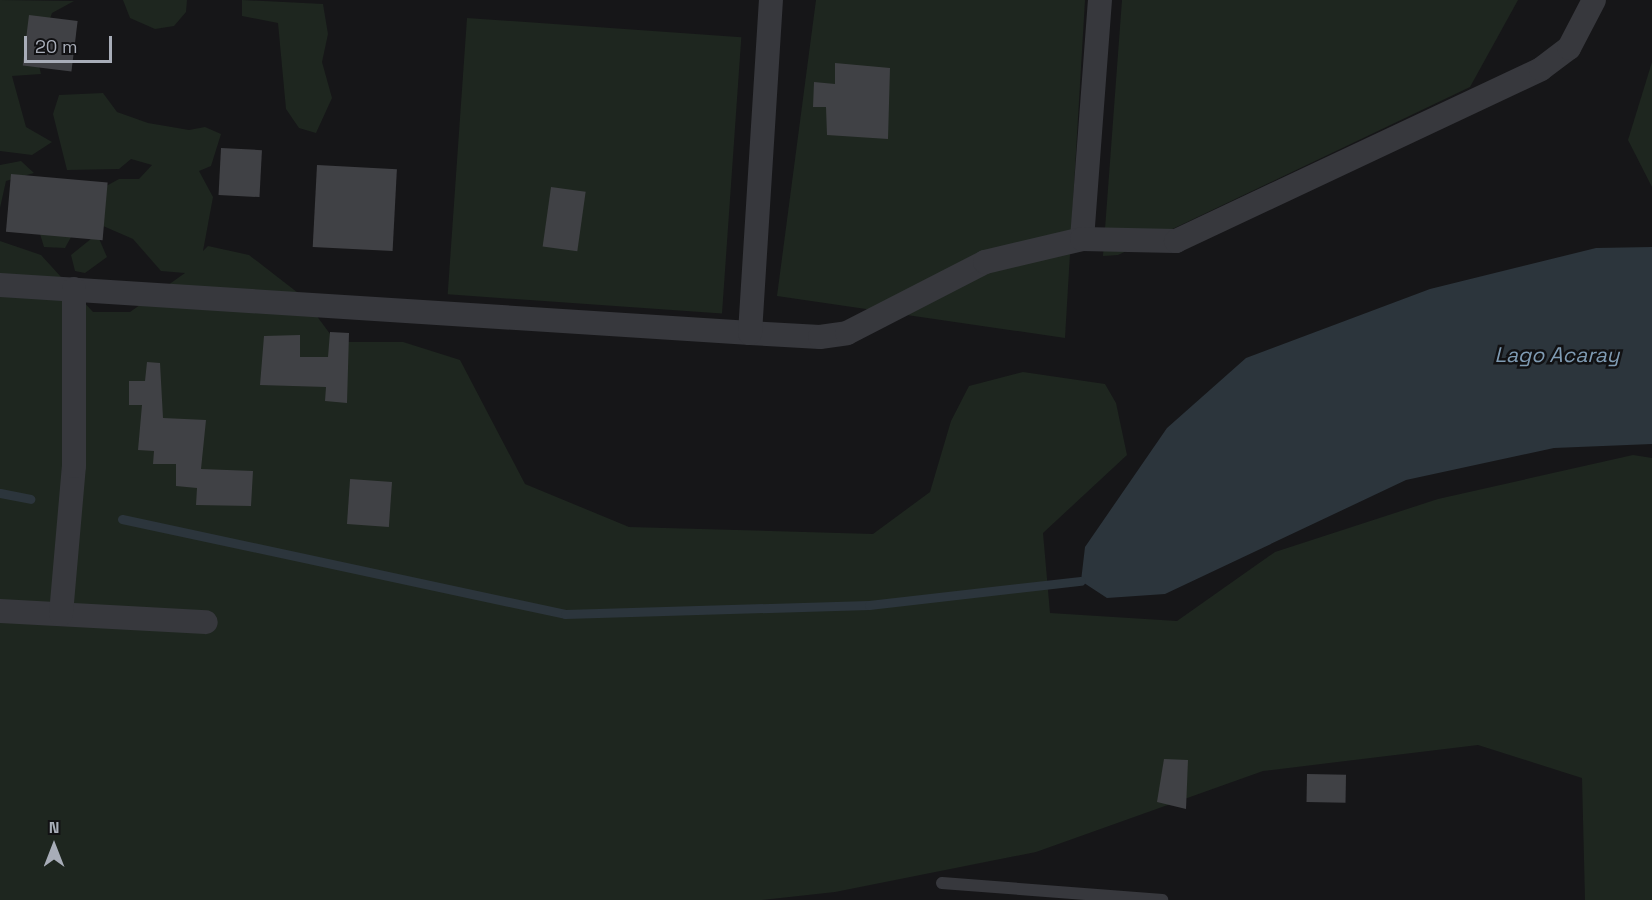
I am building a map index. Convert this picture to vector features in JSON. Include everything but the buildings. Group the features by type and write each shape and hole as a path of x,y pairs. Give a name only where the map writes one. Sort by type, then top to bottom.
{"street":[{"path":"750,333 771,0"},
{"path":"1082,239 1100,0"},
{"path":"0,285 820,337 846,333 985,262 1082,239 1176,241 1541,69 1569,48 1594,0"},
{"path":"61,614 74,466 75,289"},
{"path":"0,611 206,622"}],"lane":[{"path":"942,883 1162,900"}],"shaded area":[{"path":"0,0 74,1 52,13 37,57 41,74 12,76 26,127 52,142 32,155 0,151"},
{"path":"123,0 187,0 186,12 174,26 155,29 130,18"},
{"path":"242,0 323,4 328,34 322,62 332,98 316,133 299,128 286,109 278,23 242,16"},
{"path":"816,0 1085,0 1065,338 777,296"},
{"path":"1122,0 1518,0 1470,87 1118,255 1103,256"},
{"path":"467,18 741,37 722,314 448,294"},
{"path":"1652,62 1652,187 1628,140"},
{"path":"103,93 117,112 148,123 189,130 205,127 221,134 211,166 199,171 213,197 203,251 208,246 249,255 302,296 336,342 403,342 460,360 525,484 629,527 873,534 930,492 951,421 969,386 1023,372 1105,384 1116,403 1127,455 1043,533 1050,613 1177,621 1275,552 1438,499 1633,455 1652,458 1652,900 1585,900 1582,778 1478,745 1263,771 1036,852 835,892 762,900 0,900 0,241 41,255 93,312 130,312 185,273 161,271 133,239 94,222 76,228 65,248 44,247 37,224 119,179 139,179 152,165 131,159 119,169 67,170 53,114 59,95"},
{"path":"21,161 34,173 6,181 0,208 0,165"},
{"path":"97,234 107,257 85,273 75,271 71,255"}],"water":[{"name":"Lago Acaray","path":"1652,247 1652,444 1554,448 1406,480 1165,594 1107,598 1081,581 1085,547 1167,428 1246,358 1430,289 1596,248"}],"waterway":[{"path":"0,493 30,499"},
{"path":"122,519 565,614 869,605 1081,581"}]}
